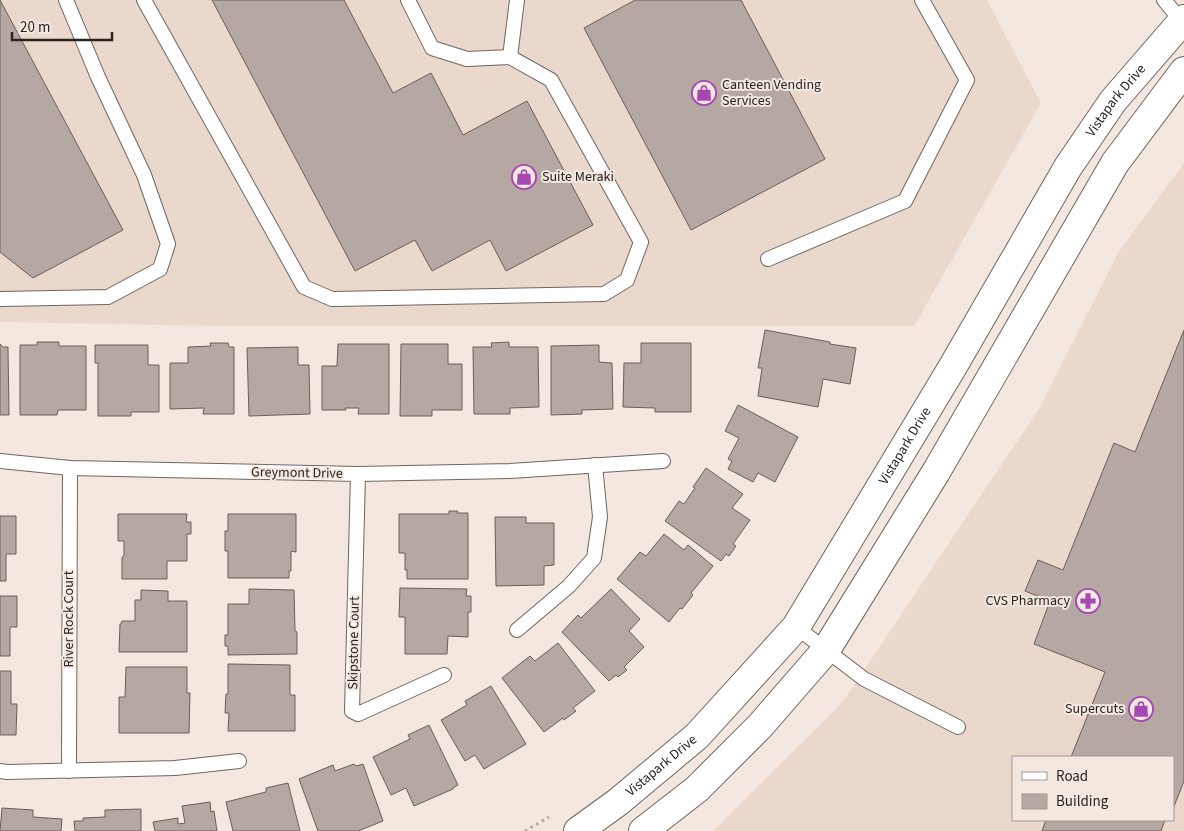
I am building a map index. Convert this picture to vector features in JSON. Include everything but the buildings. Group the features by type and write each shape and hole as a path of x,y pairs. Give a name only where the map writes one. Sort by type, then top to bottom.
{"street":[{"name":"Vistapark Drive","path":"578,831 618,802 698,736 796,627 952,368 1068,167 1113,101 1183,22"},
{"path":"643,831 697,789 760,726 826,650 936,472 1115,163 1184,71"}],"lane":[{"path":"0,299 108,297 160,269 168,244 144,175 98,77 66,0"},
{"path":"144,0 304,287 332,299 604,294 627,280 641,242 551,80 510,57 467,59 432,48 408,0"},
{"path":"510,57 517,0"},
{"path":"768,259 906,201 967,80 922,0"},
{"path":"1164,0 1183,22"},
{"name":"Greymont Drive","path":"0,461 70,468 358,474 510,471 663,461"},
{"path":"518,630 569,586 594,558 600,517 595,466"},
{"name":"River Rock Court","path":"69,771 70,468"},
{"name":"Skipstone Court","path":"358,474 352,711 358,714 444,675"},
{"path":"796,627 864,679 958,727"},
{"path":"0,770 7,772 175,768 239,761"}],"path":[{"path":"524,831 550,817"}],"shaded area":[{"path":"0,0 987,0 1041,103 914,326 223,326 0,322"},
{"path":"1184,163 1184,831 713,831 842,703 1040,407 1118,253"}],"place":[{"name":"Canteen Vending Services","path":"704,93"},
{"name":"Suite Meraki","path":"524,177"},
{"name":"CVS Pharmacy","path":"1088,601"},
{"name":"Supercuts","path":"1141,709"}]}
